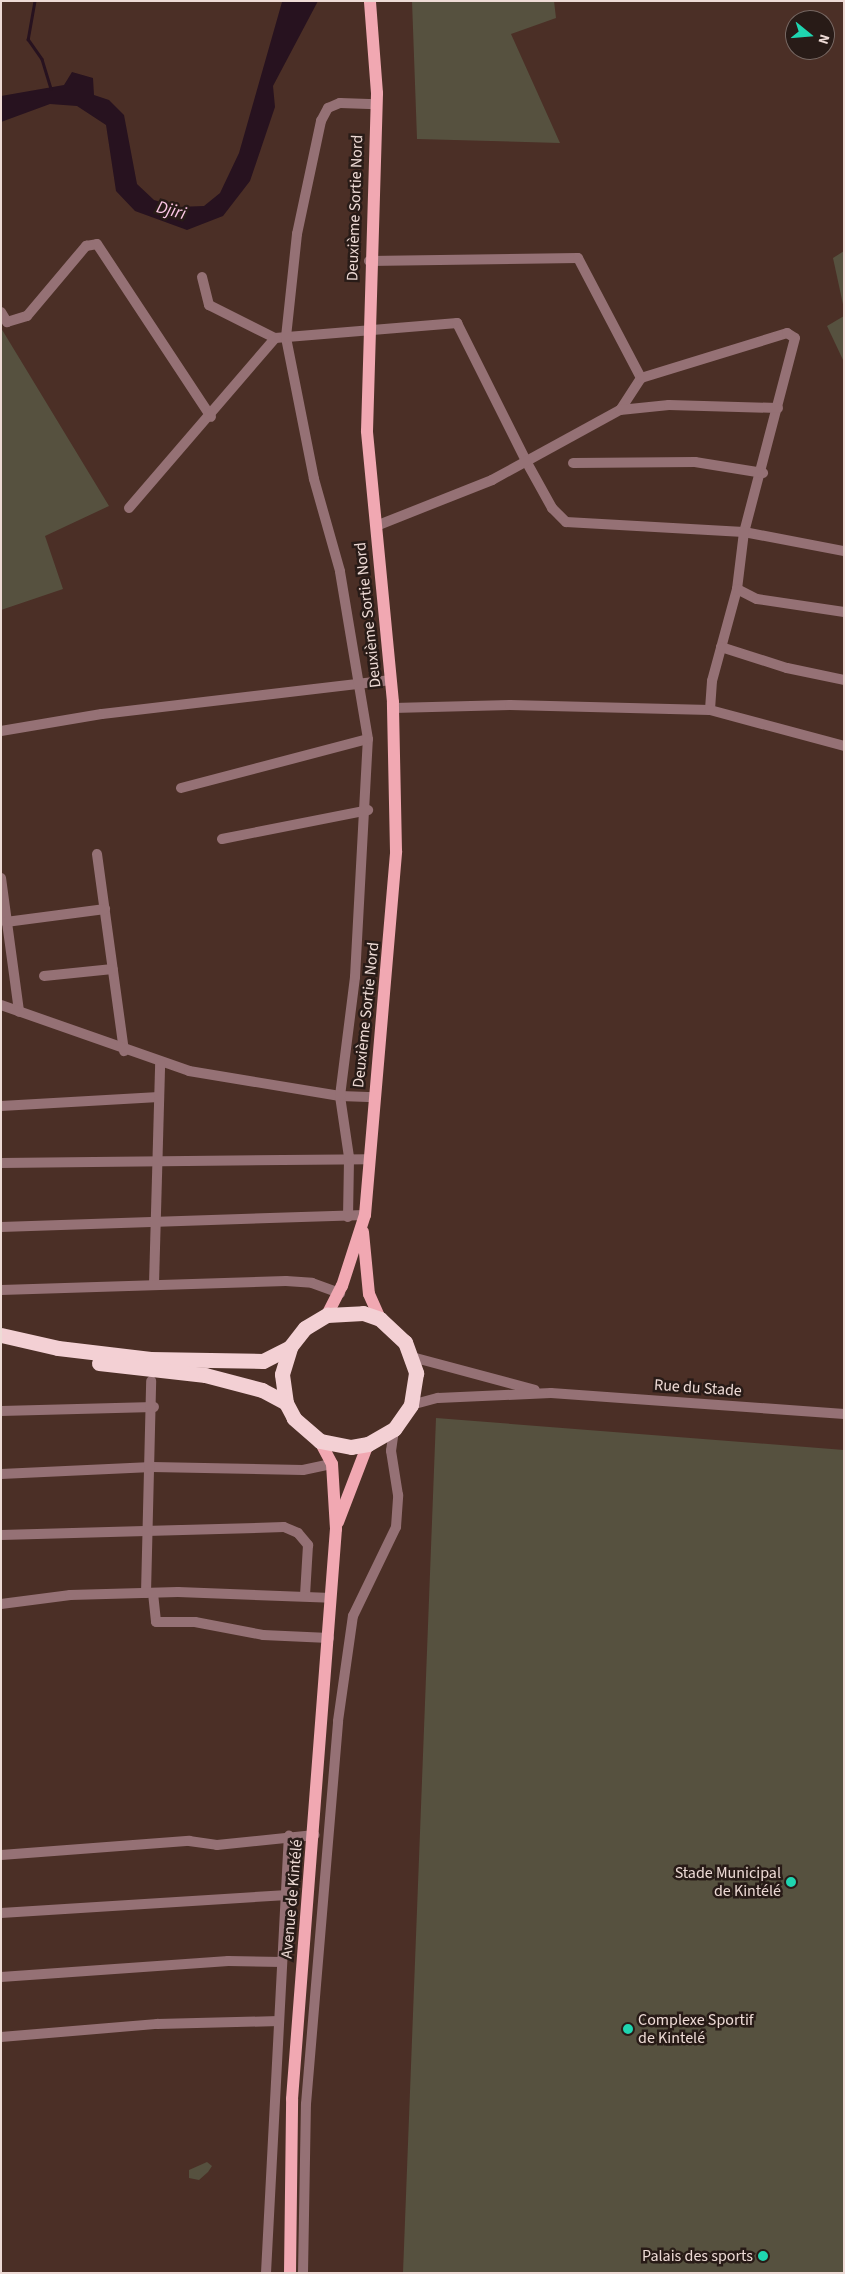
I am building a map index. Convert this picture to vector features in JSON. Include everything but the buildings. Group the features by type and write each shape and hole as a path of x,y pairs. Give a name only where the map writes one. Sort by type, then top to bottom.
{"highway":[{"path":"1,1335 75,1350 206,1362 263,1361 290,1347 306,1328 327,1315 363,1313 380,1320 405,1342 412,1357 415,1389 411,1405 394,1429 368,1444 351,1447 320,1441 299,1425 286,1403 282,1374 290,1347"},
{"path":"1,1346 94,1363 205,1374 262,1390 286,1403"}],"main road":[{"name":"Deuxième Sortie Nord","path":"370,1 376,104 367,332 367,431 393,708 394,898 364,1220 369,1294 380,1320"},
{"name":"Deuxième Sortie Nord","path":"327,1315 340,1293 364,1220"},
{"name":"Avenue de Kintélé","path":"290,2273 293,2090 336,1529 332,1464 320,1441"},
{"name":"Avenue de Kintélé","path":"336,1529 368,1444"}],"street":[{"path":"348,1216 349,1158 340,1096 368,810 368,739 361,684 281,338 297,234 321,121 328,108 340,103 376,104"},
{"path":"1,312 7,322 27,316 86,246 97,244 211,417"},
{"path":"370,261 572,255 578,258 641,378"},
{"path":"202,277 209,305 281,338 457,323 552,508 566,522 744,532 844,551"},
{"path":"620,410 641,378 787,333 795,344 763,472 744,532 737,589 721,647 710,710"},
{"path":"129,508 281,338"},
{"path":"376,526 456,497 620,410 679,405 778,408"},
{"path":"573,463 695,462 763,472"},
{"path":"737,589 757,598 844,612"},
{"path":"721,647 768,663 844,680"},
{"path":"1,731 102,714 390,680"},
{"path":"393,708 510,705 710,710 844,746"},
{"path":"180,788 368,739"},
{"path":"222,839 368,810"},
{"path":"97,854 124,1051"},
{"path":"1,878 6,922 8,1009 160,1063 340,1096 375,1097"},
{"path":"6,922 105,909"},
{"path":"44,976 113,969"},
{"path":"154,1284 160,1063"},
{"path":"1,1106 159,1098"},
{"path":"1,1163 370,1159"},
{"path":"1,1227 348,1216 364,1220"},
{"path":"1,1290 154,1284 299,1282 340,1293"},
{"name":"Rue du Stade","path":"412,1357 484,1380 551,1393"},
{"path":"151,1381 154,1407 147,1530 149,1593 156,1622 194,1622 263,1636 328,1638"},
{"name":"Rue du Stade","path":"411,1405 438,1398 551,1393 844,1414"},
{"path":"1,1411 154,1407"},
{"path":"303,2273 306,2104 338,1721 353,1616 396,1527 398,1495 391,1450 394,1429"},
{"path":"1,1474 152,1467 303,1470 332,1464"},
{"path":"1,1535 147,1530 291,1530 308,1546 305,1596"},
{"path":"1,1604 70,1594 149,1593 331,1598"},
{"path":"1,1855 190,1841 217,1845 289,1836 314,1835"},
{"path":"266,2273 289,1836"},
{"path":"1,1913 287,1895"},
{"path":"1,1977 228,1961 282,1962"},
{"path":"1,2037 157,2024 279,2021"}],"shaded area":[{"path":"412,1 554,1 556,18 511,34 560,143 417,139"},
{"path":"844,251 844,309 833,258"},
{"path":"844,316 844,362 827,326"},
{"path":"1,328 109,506 45,536 63,589 1,610"},
{"name":"Complexe Sportif de Kintelé","path":"436,1418 844,1450 844,2273 403,2273"},
{"path":"207,2162 212,2166 199,2180 189,2178 189,2170"}],"water":[{"name":"Djiri","path":"318,1 273,86 275,107 250,181 223,216 187,230 135,211 116,191 106,125 77,106 50,104 1,122 1,96 64,85 72,72 93,78 94,95 109,100 124,115 137,184 154,200 177,207 204,206 220,193 239,153 282,2"}],"waterway":[{"path":"35,1 28,39 42,59 51,89"}],"place":[{"name":"Stade Municipal de Kintélé","path":"791,1882"},
{"name":"Complexe Sportif de Kintelé","path":"628,2029"},
{"name":"Palais des sports","path":"763,2256"}]}
